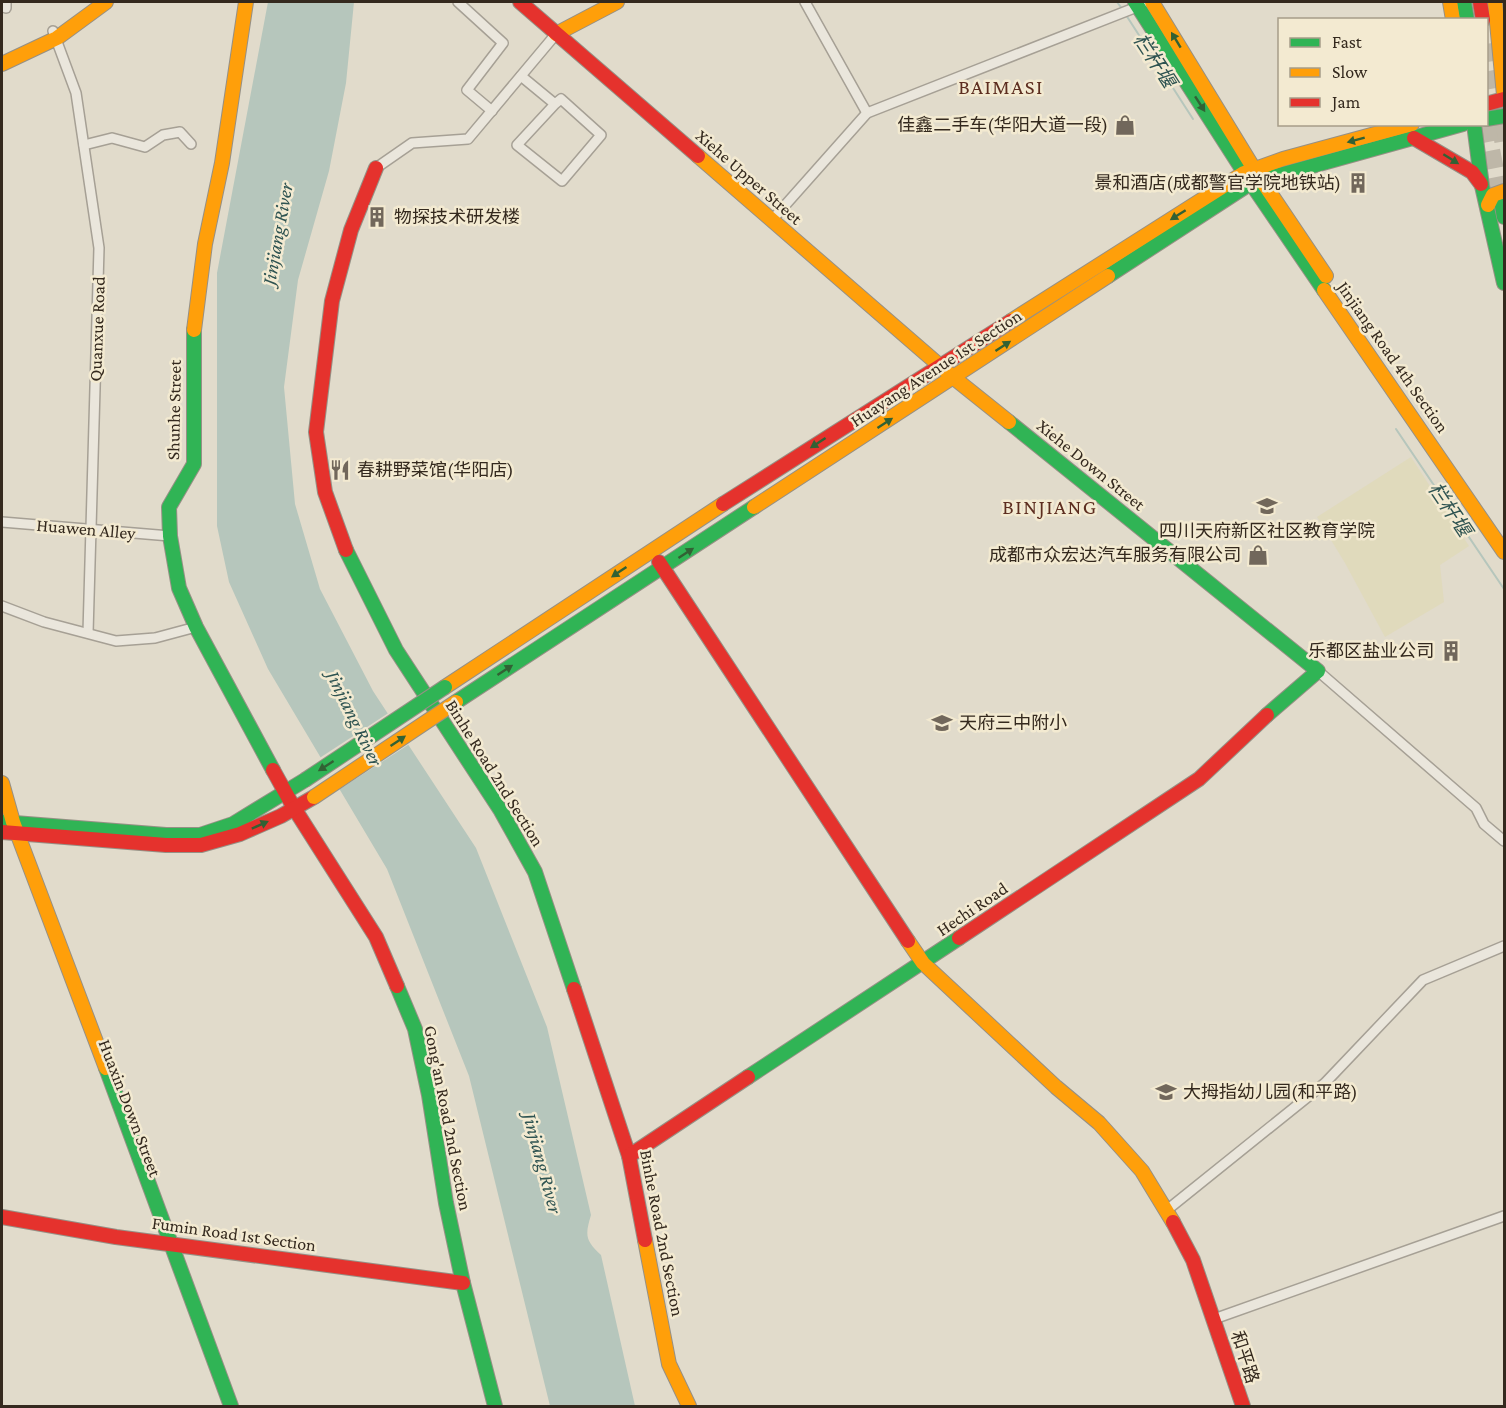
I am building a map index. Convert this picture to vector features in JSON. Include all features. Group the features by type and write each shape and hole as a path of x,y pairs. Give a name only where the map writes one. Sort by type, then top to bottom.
{"main road":[{"path":"2,56 55,34 93,2"},
{"path":"2,64 106,2"},
{"name":"Shunhe Street","path":"246,2 222,163 205,244 194,321 194,464 170,507 171,536 179,588 196,627 285,792"},
{"name":"Xiehe Upper Street","path":"520,2 954,378"},
{"path":"556,34 617,2"},
{"path":"1449,2 1453,18"},
{"path":"1464,2 1467,18"},
{"path":"1480,2 1483,18"},
{"path":"1488,103 1504,97 1500,68 1502,41 1496,2"},
{"path":"1137,6 1253,176"},
{"path":"1488,57 1502,41"},
{"path":"1488,119 1504,116"},
{"name":"Huayang Avenue 1st Section","path":"6,826 200,835 233,824 304,780 651,550 940,365 1253,176 1413,131 1449,126"},
{"path":"1474,126 1482,186"},
{"path":"1413,131 1472,172 1498,210"},
{"name":"Binhe Road 2nd Section","path":"376,168 351,230 332,301 316,432 325,492 347,553 396,650 501,811 536,872 629,1156 669,1364 689,1407"},
{"name":"Huayang Avenue 1st Section","path":"6,826 166,845 201,845 240,834 294,808 954,378 1253,176"},
{"name":"Jinjiang Road 4th Section","path":"1253,176 1504,540"},
{"name":"Jinjiang Road 4th Section","path":"1253,176 1504,552"},
{"path":"1504,191 1493,195 1498,210 1504,283"},
{"name":"Xiehe Down Street","path":"954,378 1318,671"},
{"name":"和平路","path":"651,550 923,963 1056,1087 1099,1123 1142,1171 1167,1209 1193,1260 1243,1407"},
{"name":"Hechi Road","path":"629,1156 1199,779 1258,723 1318,671"},
{"path":"2,783 6,826 231,1407"},
{"name":"Gong'an Road 2nd Section","path":"285,792 376,937 415,1029 463,1283 495,1407"},
{"name":"Fumin Road 1st Section","path":"2,1217 116,1237 463,1283"},
{"path":"166,1243 222,1407"}],"street":[{"path":"458,2 503,43 467,90 492,111"},
{"path":"805,2 867,113"},
{"path":"772,220 867,113 1137,6"},
{"name":"Quanxue Road","path":"55,34 76,93 99,248 88,633"},
{"path":"376,168 412,142 468,140 556,34"},
{"path":"521,76 555,104"},
{"path":"561,99 601,135 562,181 517,145 555,104 561,99"},
{"path":"84,145 112,138 146,147 163,135 180,132 191,144"},
{"name":"Huawen Alley","path":"2,522 171,536"},
{"path":"2,606 44,622 116,640 155,638 196,627"},
{"path":"1318,671 1476,808 1485,824 1504,841"},
{"path":"1167,1209 1324,1083 1423,980 1504,946"},
{"path":"1214,1319 1504,1216"}],"shaded area":[{"path":"1411,457 1469,546 1440,565 1444,602 1385,637 1317,517"}],"water":[{"name":"Jinjiang River","path":"268,2 354,2 346,83 329,171 298,280 284,387 295,504 320,589 373,691 476,848 547,1027 591,1215 588,1237 601,1255 635,1406 550,1406 469,1076 387,869 268,669 229,582 217,526 217,273"}],"pier":[{"path":"390,712 411,743 337,791 318,759"}],"waterway":[{"name":"栏杆堰","path":"1117,2 1123,10"},
{"name":"栏杆堰","path":"1126,15 1193,119"},
{"name":"栏杆堰","path":"1396,429 1504,589"}],"tunnel":[{"path":"1488,55 1504,145"},
{"path":"1486,126 1502,206"}],"traffic: fast":[{"path":"1135,2 1251,183 1324,290"},
{"path":"1464,2 1467,18"},
{"path":"1488,119 1504,116"},
{"path":"1108,276 1251,183 1456,126"},
{"path":"1474,126 1482,186 1504,283"},
{"path":"1502,206 1504,217"},
{"path":"194,330 194,464 169,507 170,536 179,588 196,627 273,770"},
{"path":"1009,422 1318,671 1267,715"},
{"path":"456,702 754,507"},
{"path":"346,550 396,650 501,811 535,872 574,989"},
{"path":"305,780 445,687"},
{"path":"2,822 166,835 200,835 233,824 305,780"},
{"path":"748,1077 959,938"},
{"path":"397,986 415,1029 429,1095 446,1203 463,1283 495,1406"},
{"path":"106,1068 231,1406"}],"traffic: slow":[{"path":"2,64 57,38 106,2"},
{"path":"194,330 205,244 222,163 246,2"},
{"path":"556,34 617,2"},
{"path":"1152,2 1254,169 1326,276"},
{"path":"1450,2 1453,18"},
{"path":"1495,2 1504,95"},
{"path":"1011,321 1244,173 1283,159 1405,126"},
{"path":"698,156 954,378 1009,422"},
{"path":"1488,205 1493,195 1504,191"},
{"path":"754,507 1108,276"},
{"path":"1324,290 1504,552"},
{"path":"445,687 723,504"},
{"path":"314,797 456,702"},
{"path":"2,783 13,822 106,1068"},
{"path":"908,941 923,963 1056,1087 1099,1123 1142,1171 1173,1222"},
{"path":"645,1240 669,1364 689,1406"}],"traffic: jam":[{"path":"520,2 698,156"},
{"path":"1480,2 1483,18"},
{"path":"1488,103 1504,99"},
{"path":"1414,138 1472,172 1481,184"},
{"path":"346,550 325,492 316,432 332,301 351,230 376,168"},
{"path":"723,504 1011,321"},
{"path":"659,562 908,941"},
{"path":"959,938 1199,779 1267,715"},
{"path":"273,770 294,808 376,937 397,986"},
{"path":"2,832 166,845 201,845 240,834 281,816 314,797"},
{"path":"574,989 629,1156 645,1240"},
{"path":"629,1156 748,1077"},
{"path":"2,1217 116,1237 463,1283"},
{"path":"1173,1222 1193,1260 1243,1406"}],"place":[{"name":"佳鑫二手车(华阳大道一段)","path":"1125,125"},
{"name":"景和酒店(成都警官学院地铁站)","path":"1358,183"},
{"name":"物探技术研发楼","path":"377,217"},
{"name":"春耕野菜馆(华阳店)","path":"340,470"},
{"name":"四川天府新区社区教育学院","path":"1267,506"},
{"name":"成都市众宏达汽车服务有限公司","path":"1258,555"},
{"name":"乐都区盐业公司","path":"1451,651"},
{"name":"天府三中附小","path":"942,723"},
{"name":"大拇指幼儿园(和平路)","path":"1166,1092"}],"district":[{"name":"BAIMASI","path":"1001,87"},
{"name":"BINJIANG","path":"1050,507"}]}
